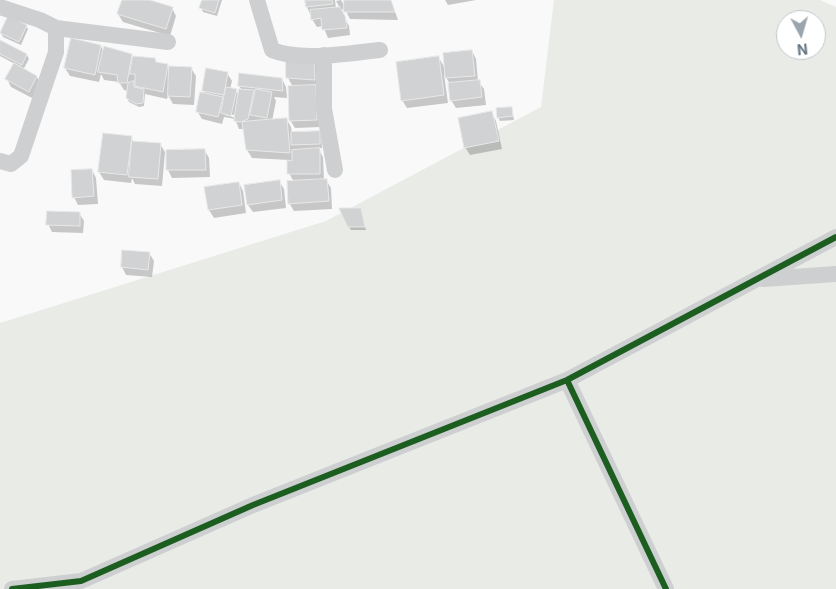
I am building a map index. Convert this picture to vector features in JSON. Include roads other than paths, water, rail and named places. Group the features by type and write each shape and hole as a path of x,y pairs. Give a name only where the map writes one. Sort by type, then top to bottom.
{"street":[{"path":"257,0 272,50 284,55 324,55 380,50"},
{"path":"0,6 40,20 56,28 168,42"},
{"path":"0,161 11,164 21,156 56,52 56,28"},
{"path":"324,55 324,109 335,170"},
{"path":"12,589 81,581 253,505 567,380 836,238"},
{"path":"757,280 836,274"},
{"path":"567,380 666,589"}]}
